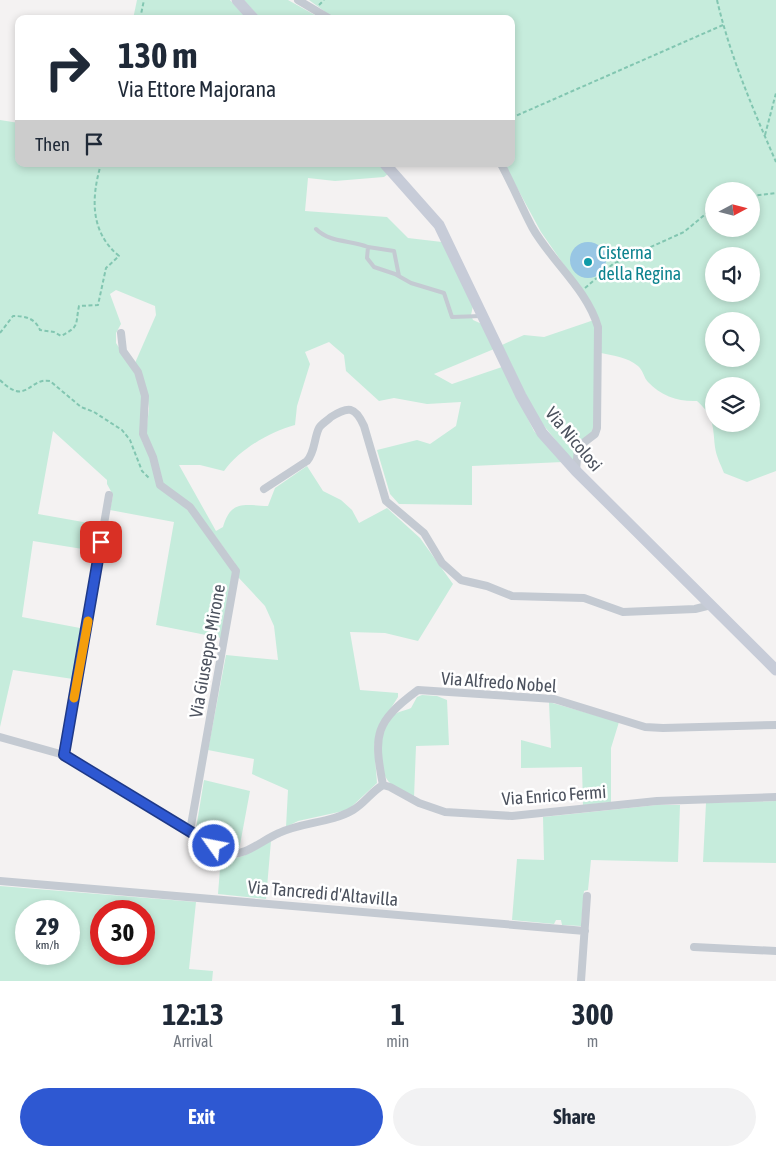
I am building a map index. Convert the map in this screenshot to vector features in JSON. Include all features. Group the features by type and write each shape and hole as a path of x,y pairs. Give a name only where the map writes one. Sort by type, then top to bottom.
{"main road":[{"path":"237,0 250,15"},
{"name":"Via Nicolosi","path":"388,167 439,225 531,415 542,433 576,471 776,670"}],"street":[{"path":"298,0 323,15"},
{"path":"502,167 532,227 580,293 595,319 599,336 598,416 595,434 578,447 576,471"},
{"path":"121,334 123,351 138,372 145,396 143,434 154,457 160,482"},
{"path":"264,489 307,461 310,457 318,429 342,410 348,409 360,416 386,501 424,533 442,563 461,580 487,586 512,596 584,598 623,612 694,609 711,605"},
{"name":"Via Giuseppe Mirone","path":"160,482 166,490 194,511 236,571 190,831"},
{"path":"64,755 110,494"},
{"name":"Via Alfredo Nobel","path":"383,785 376,745 381,730 390,714 418,690 554,699 645,727 776,726"},
{"path":"0,737 64,755 226,854 237,855 279,833 340,816 354,809 372,792 383,785"},
{"name":"Via Enrico Fermi","path":"383,785 419,803 445,812 512,816 657,801 776,797"},
{"name":"Via Tancredi d'Altavilla","path":"0,881 585,931"},
{"path":"580,981 588,896"},
{"path":"694,946 776,952"}],"lane":[{"path":"316,229 323,236 329,238 347,240 368,247 394,251 399,276"},
{"path":"368,247 367,258 374,267 399,276 411,283 444,292 452,317 483,316"}],"path":[{"path":"141,15 144,0"},
{"path":"717,0 723,25 776,162"},
{"path":"515,116 723,25"},
{"path":"765,135 776,93"},
{"path":"0,333 13,316 26,316 40,327 40,330 54,332 61,336 75,329 78,322 79,306 98,306 106,268 119,256 105,243 93,212 94,186 99,167"},
{"path":"760,195 776,193"},
{"path":"580,293 613,264 684,232 705,214"},
{"path":"0,380 16,391 25,391 43,381 50,381 81,407 94,412 122,430 130,440 145,476 160,482"}],"green space":[{"path":"137,0 230,0 243,15 134,15"},
{"path":"244,0 288,0 315,15 257,15"},
{"path":"309,0 776,0 776,471 747,482 724,473 717,457 714,432 760,432 760,377 705,377 705,409 697,401 677,399 664,394 648,382 640,368 634,363 620,357 601,353 598,317 594,308 541,232 506,167 515,167 515,15 330,15"},
{"path":"0,120 15,122 15,167 382,167 388,174 384,177 335,181 308,178 305,211 387,217 408,238 442,242 473,306 471,315 473,320 482,324 494,349 434,374 452,384 502,367 534,431 563,462 472,466 472,505 399,504 390,494 377,450 417,440 430,444 456,426 461,402 427,404 394,398 379,401 346,371 344,355 329,342 305,352 310,364 297,406 295,425 275,432 255,443 230,463 224,471 200,465 179,465 216,531 223,527 226,518 234,508 245,505 268,506 275,488 307,466 323,491 341,500 352,510 359,523 387,508 420,538 453,584 418,641 385,633 350,632 360,690 398,693 398,697 384,719 374,745 377,783 348,810 298,821 286,827 288,790 252,774 254,759 208,750 226,655 278,660 274,626 265,606 238,577 235,563 199,514 191,505 162,484 156,457 146,434 149,408 147,393 135,363 156,315 155,306 116,290 110,294 121,324 116,333 116,343 134,371 140,386 144,406 141,428 142,441 152,460 159,486 196,517 233,568 221,638 156,625 174,522 110,510 113,495 107,480 53,431 38,514 100,525 95,551 33,541 22,617 80,628 73,679 13,670 0,727"},
{"path":"594,320 597,337 594,356 596,378 595,417 592,433 575,445 574,463 536,416 502,345 524,335 544,337"},
{"path":"422,695 437,696 447,700 449,745 416,746 414,798 393,786 386,778 382,769 380,750 384,730 388,722 395,714 411,708 417,697"},
{"path":"549,702 619,722 611,748 611,802 583,805 582,767 521,768 521,740 551,748"},
{"path":"204,780 250,791 239,850 228,850 211,841 196,829"},
{"path":"776,801 776,863 703,862 706,803"},
{"path":"657,805 680,805 678,862 591,860 588,890 584,891 581,926 562,925 561,920 556,920 554,924 512,920 517,859 544,860 543,817"},
{"path":"271,841 266,899 218,894 221,856 227,858 240,857"},
{"path":"0,886 196,902 189,969 213,971 212,981 0,981"}],"water":[{"name":"Cisterna della Regina","path":"588,242 595,243 601,247 605,253 605,267 601,273 595,277 588,278 581,277 575,273 571,267 570,260 571,253 575,247 581,243"}],"slow traffic":[{"path":"74,698 88,621"}],"place":[{"name":"Cisterna della Regina","path":"588,262"}],"route":[{"path":"101,542 64,755 214,846"}]}
